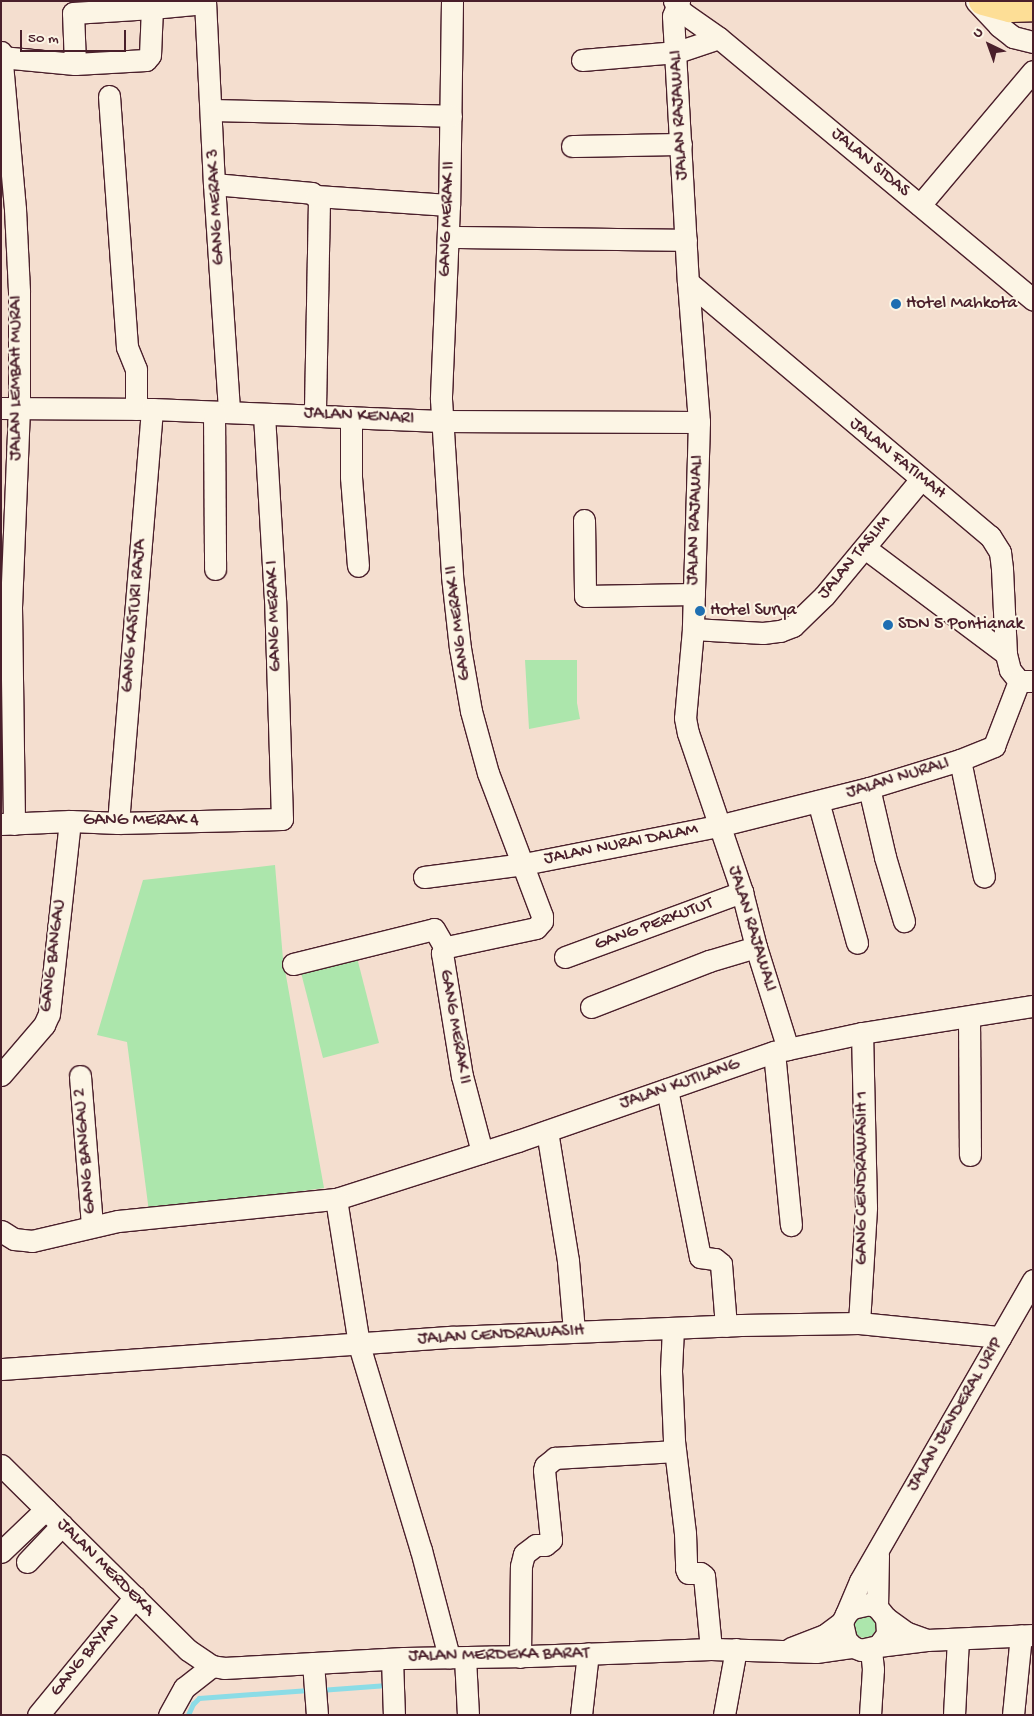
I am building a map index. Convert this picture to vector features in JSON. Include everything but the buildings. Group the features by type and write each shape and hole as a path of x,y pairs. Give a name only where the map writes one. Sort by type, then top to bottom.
{"highway":[{"path":"983,1 1010,8 1033,8"}],"street":[{"name":"GANG MERAK II","path":"452,1 449,205 441,421 452,576 460,648 471,712 488,773 524,864 542,916 538,926 445,948 441,956 448,1005 462,1076 482,1152"},
{"path":"920,205 1029,77 1023,40 998,26 976,1"},
{"path":"75,64 73,7 205,2"},
{"name":"GANG MERAK 3","path":"205,2 212,110 221,412 216,569"},
{"name":"JALAN SIDAS","path":"678,2 712,33 1033,300"},
{"name":"JALAN RAJAWALI","path":"678,2 673,16 677,52 672,144 686,240 699,422 693,629 686,718 688,734 742,892 781,1051 791,1225"},
{"path":"2,57 75,64 147,59 150,54 151,5"},
{"path":"582,60 677,52 712,33"},
{"name":"JALAN LEMBAH MURAI","path":"1,52 10,292 11,608 7,824"},
{"name":"GANG KASTURI RAJA","path":"109,96 127,347 136,369 144,409 118,824"},
{"path":"212,110 451,116"},
{"path":"572,146 672,144"},
{"path":"214,184 312,193 316,196 449,205"},
{"path":"315,415 319,202 316,196"},
{"path":"448,237 686,240"},
{"name":"JALAN FATIMAH","path":"688,282 990,536 1000,552 1006,654 1010,670 1026,681"},
{"name":"JALAN KENARI","path":"10,408 144,409 441,421 699,422"},
{"name":"GANG MERAK I","path":"264,414 275,600 282,819"},
{"path":"351,417 351,477 358,566"},
{"name":"JALAN TASLIM","path":"693,629 762,633 789,628 824,596 921,479"},
{"path":"584,520 585,596 694,594"},
{"path":"865,548 1006,654"},
{"name":"JALAN NURALI","path":"718,826 869,788 960,760 994,746 1026,681"},
{"path":"960,760 984,877"},
{"path":"869,788 887,864 904,921"},
{"path":"818,802 857,943"},
{"name":"GANG MERAK 4","path":"7,824 70,821 118,824 282,819"},
{"name":"GANG BANGAU","path":"1,1074 44,1025 49,1014 70,821"},
{"name":"JALAN NURAI DALAM","path":"424,877 524,864 718,826"},
{"name":"GANG PERKUTUT","path":"565,957 742,892"},
{"path":"293,964 434,929 445,948"},
{"path":"591,1007 709,961 756,947"},
{"name":"JALAN KUTILANG","path":"1,1231 14,1239 32,1241 92,1226 336,1199 547,1131 781,1051 862,1033 1033,1006"},
{"path":"969,1017 970,1155"},
{"name":"GANG CENDRAWASIH 1","path":"859,1323 866,1208 862,1033"},
{"name":"GANG BANGAU 2","path":"80,1076 92,1226"},
{"path":"667,1089 700,1257 715,1259 721,1264 726,1326"},
{"path":"547,1131 568,1262 574,1331"},
{"path":"336,1199 359,1344 421,1550 457,1658 468,1715"},
{"name":"JALAN JENDERAL URIP","path":"844,1618 860,1582 878,1550 1032,1284"},
{"name":"JALAN CENDRAWASIH","path":"1,1369 574,1331 726,1326 859,1323 1000,1337"},
{"path":"673,1328 671,1371 675,1452 685,1533 686,1570 704,1576 711,1649"},
{"path":"520,1657 524,1554 536,1545 545,1544 551,1540 545,1466 554,1458 675,1452"},
{"name":"JALAN MERDEKA","path":"1,1466 188,1650 212,1666"},
{"path":"1,1552 46,1509"},
{"path":"27,1562 62,1525"},
{"path":"867,1648 887,1634 882,1613 878,1550"},
{"name":"GANG BAYAN","path":"38,1715 135,1596"},
{"path":"786,1650 825,1635 852,1608 860,1604 882,1613 905,1632 928,1640"},
{"path":"844,1618 846,1640 867,1648"},
{"path":"1013,1715 1027,1635"},
{"name":"JALAN MERDEKA BARAT","path":"212,1666 224,1668 392,1668 457,1658 588,1653 736,1648 816,1652 928,1640 1027,1635"},
{"path":"954,1715 958,1639"},
{"path":"724,1715 736,1648"},
{"path":"867,1648 873,1669 870,1715"},
{"path":"581,1715 588,1653"},
{"path":"169,1715 184,1688 212,1666"},
{"path":"392,1668 393,1709"},
{"path":"314,1669 317,1708"}],"green space":[{"path":"525,660 577,660 577,703 580,719 529,729"},
{"path":"275,865 283,959 324,1188 149,1212 127,1042 97,1035 143,880"},
{"path":"355,950 379,1043 323,1058 299,965"},
{"path":"865,1616 873,1619 876,1627 873,1635 865,1638 857,1635 854,1627 857,1619"}],"waterway":[{"path":"320,1690 387,1685"},
{"path":"188,1715 193,1704 199,1698 309,1690"}],"place":[{"name":"Hotel Mahkota","path":"896,304"},
{"name":"Hotel Surya","path":"700,611"},
{"name":"SDN 5 Pontianak","path":"888,625"}]}
